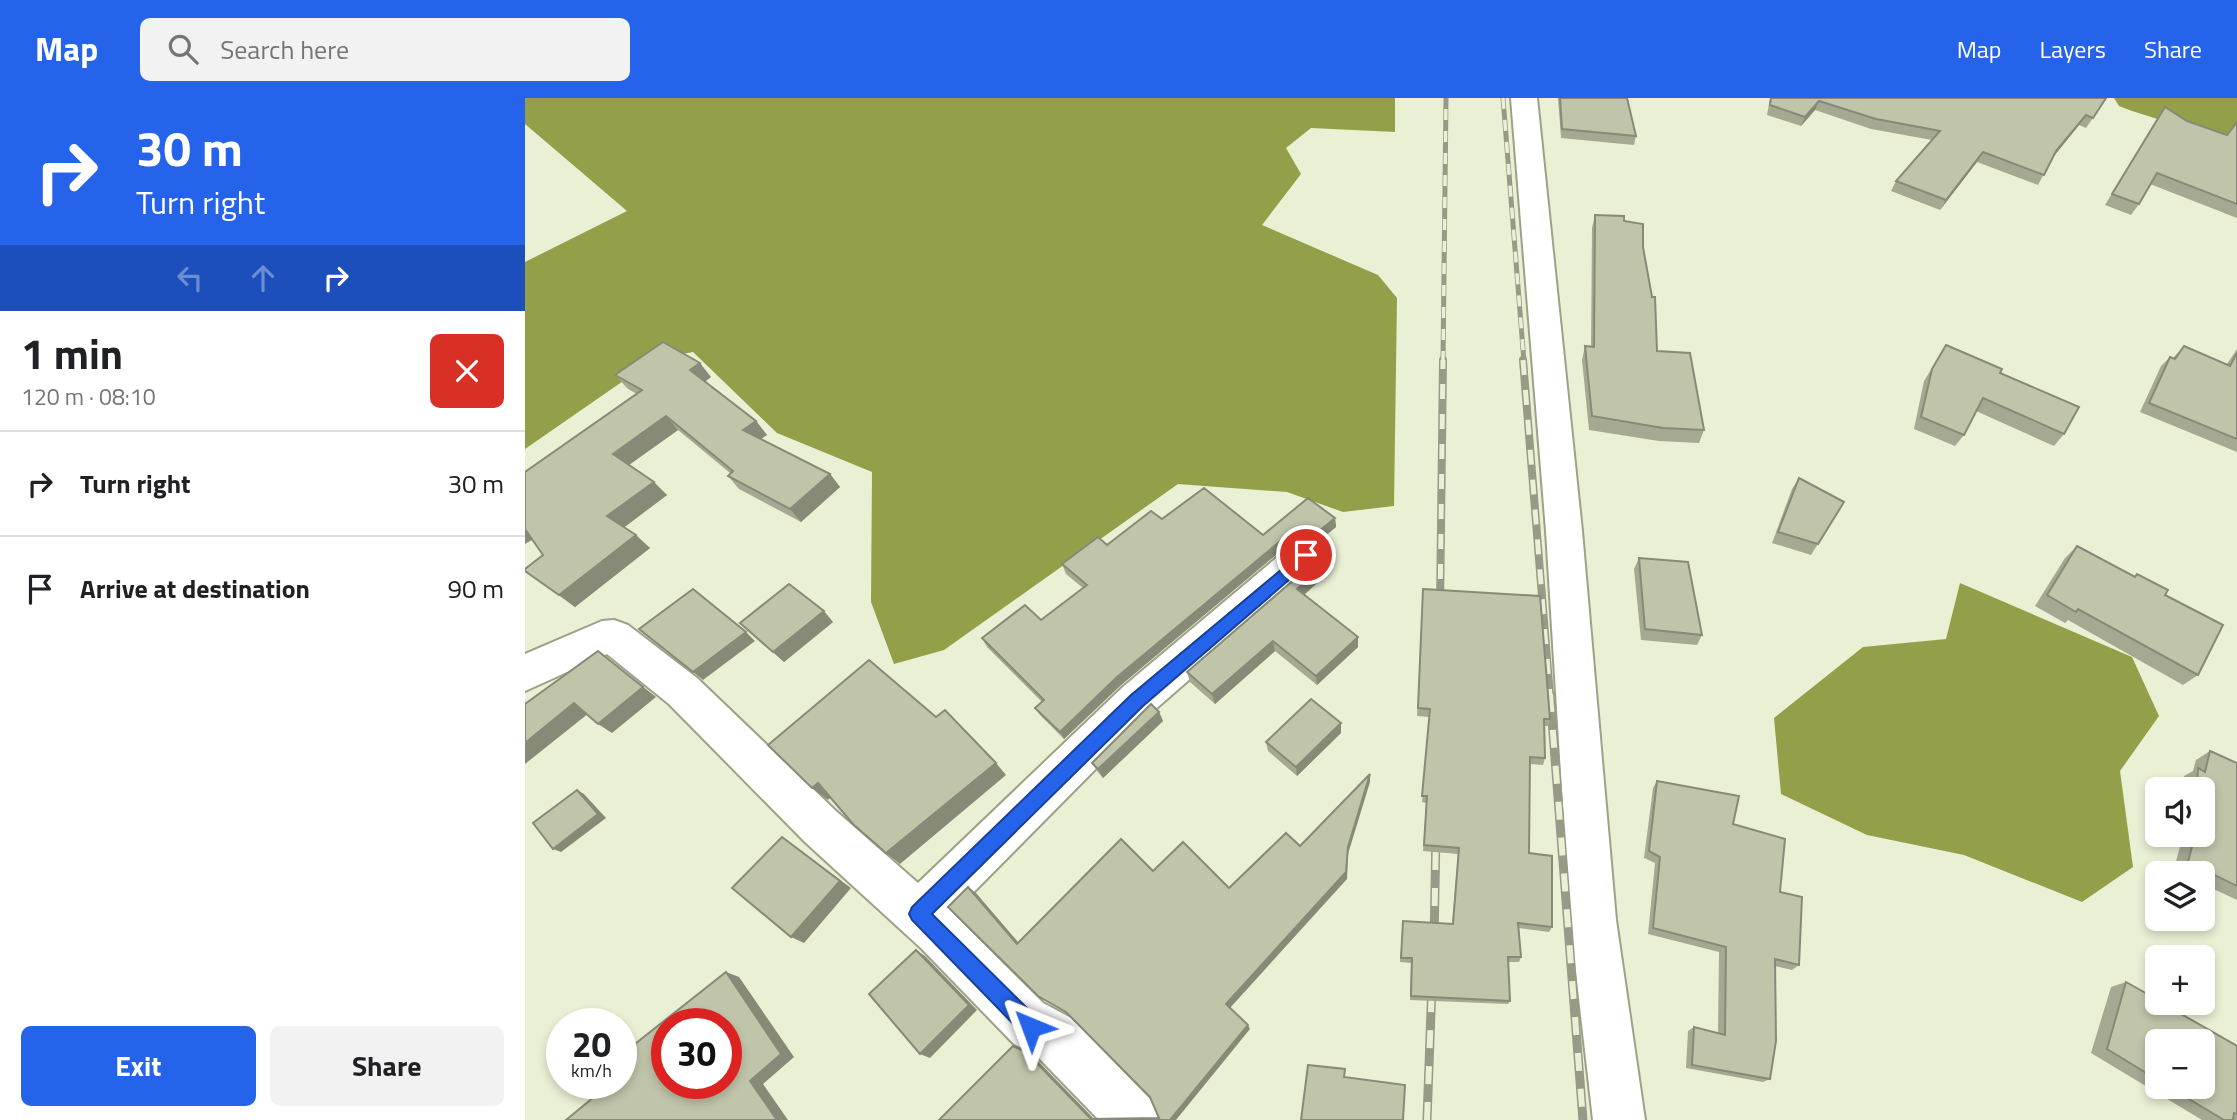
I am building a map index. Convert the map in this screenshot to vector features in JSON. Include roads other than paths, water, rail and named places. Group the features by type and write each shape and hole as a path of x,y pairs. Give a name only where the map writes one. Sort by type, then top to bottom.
{"street":[{"path":"1524,98 1565,531 1593,920 1619,1120"},
{"path":"919,914 1137,701 1306,555"},
{"path":"525,673 578,646 614,637 683,691 821,827 919,914 1031,1027 1042,1028 1052,1036 1135,1120"}],"railway":[{"path":"1443,362 1446,98"},
{"path":"1503,98 1524,362"},
{"path":"1440,609 1443,360"},
{"path":"1523,360 1550,696"},
{"path":"1550,694 1583,1120"},
{"path":"1434,942 1436,833"},
{"path":"1427,1120 1432,984"}]}
